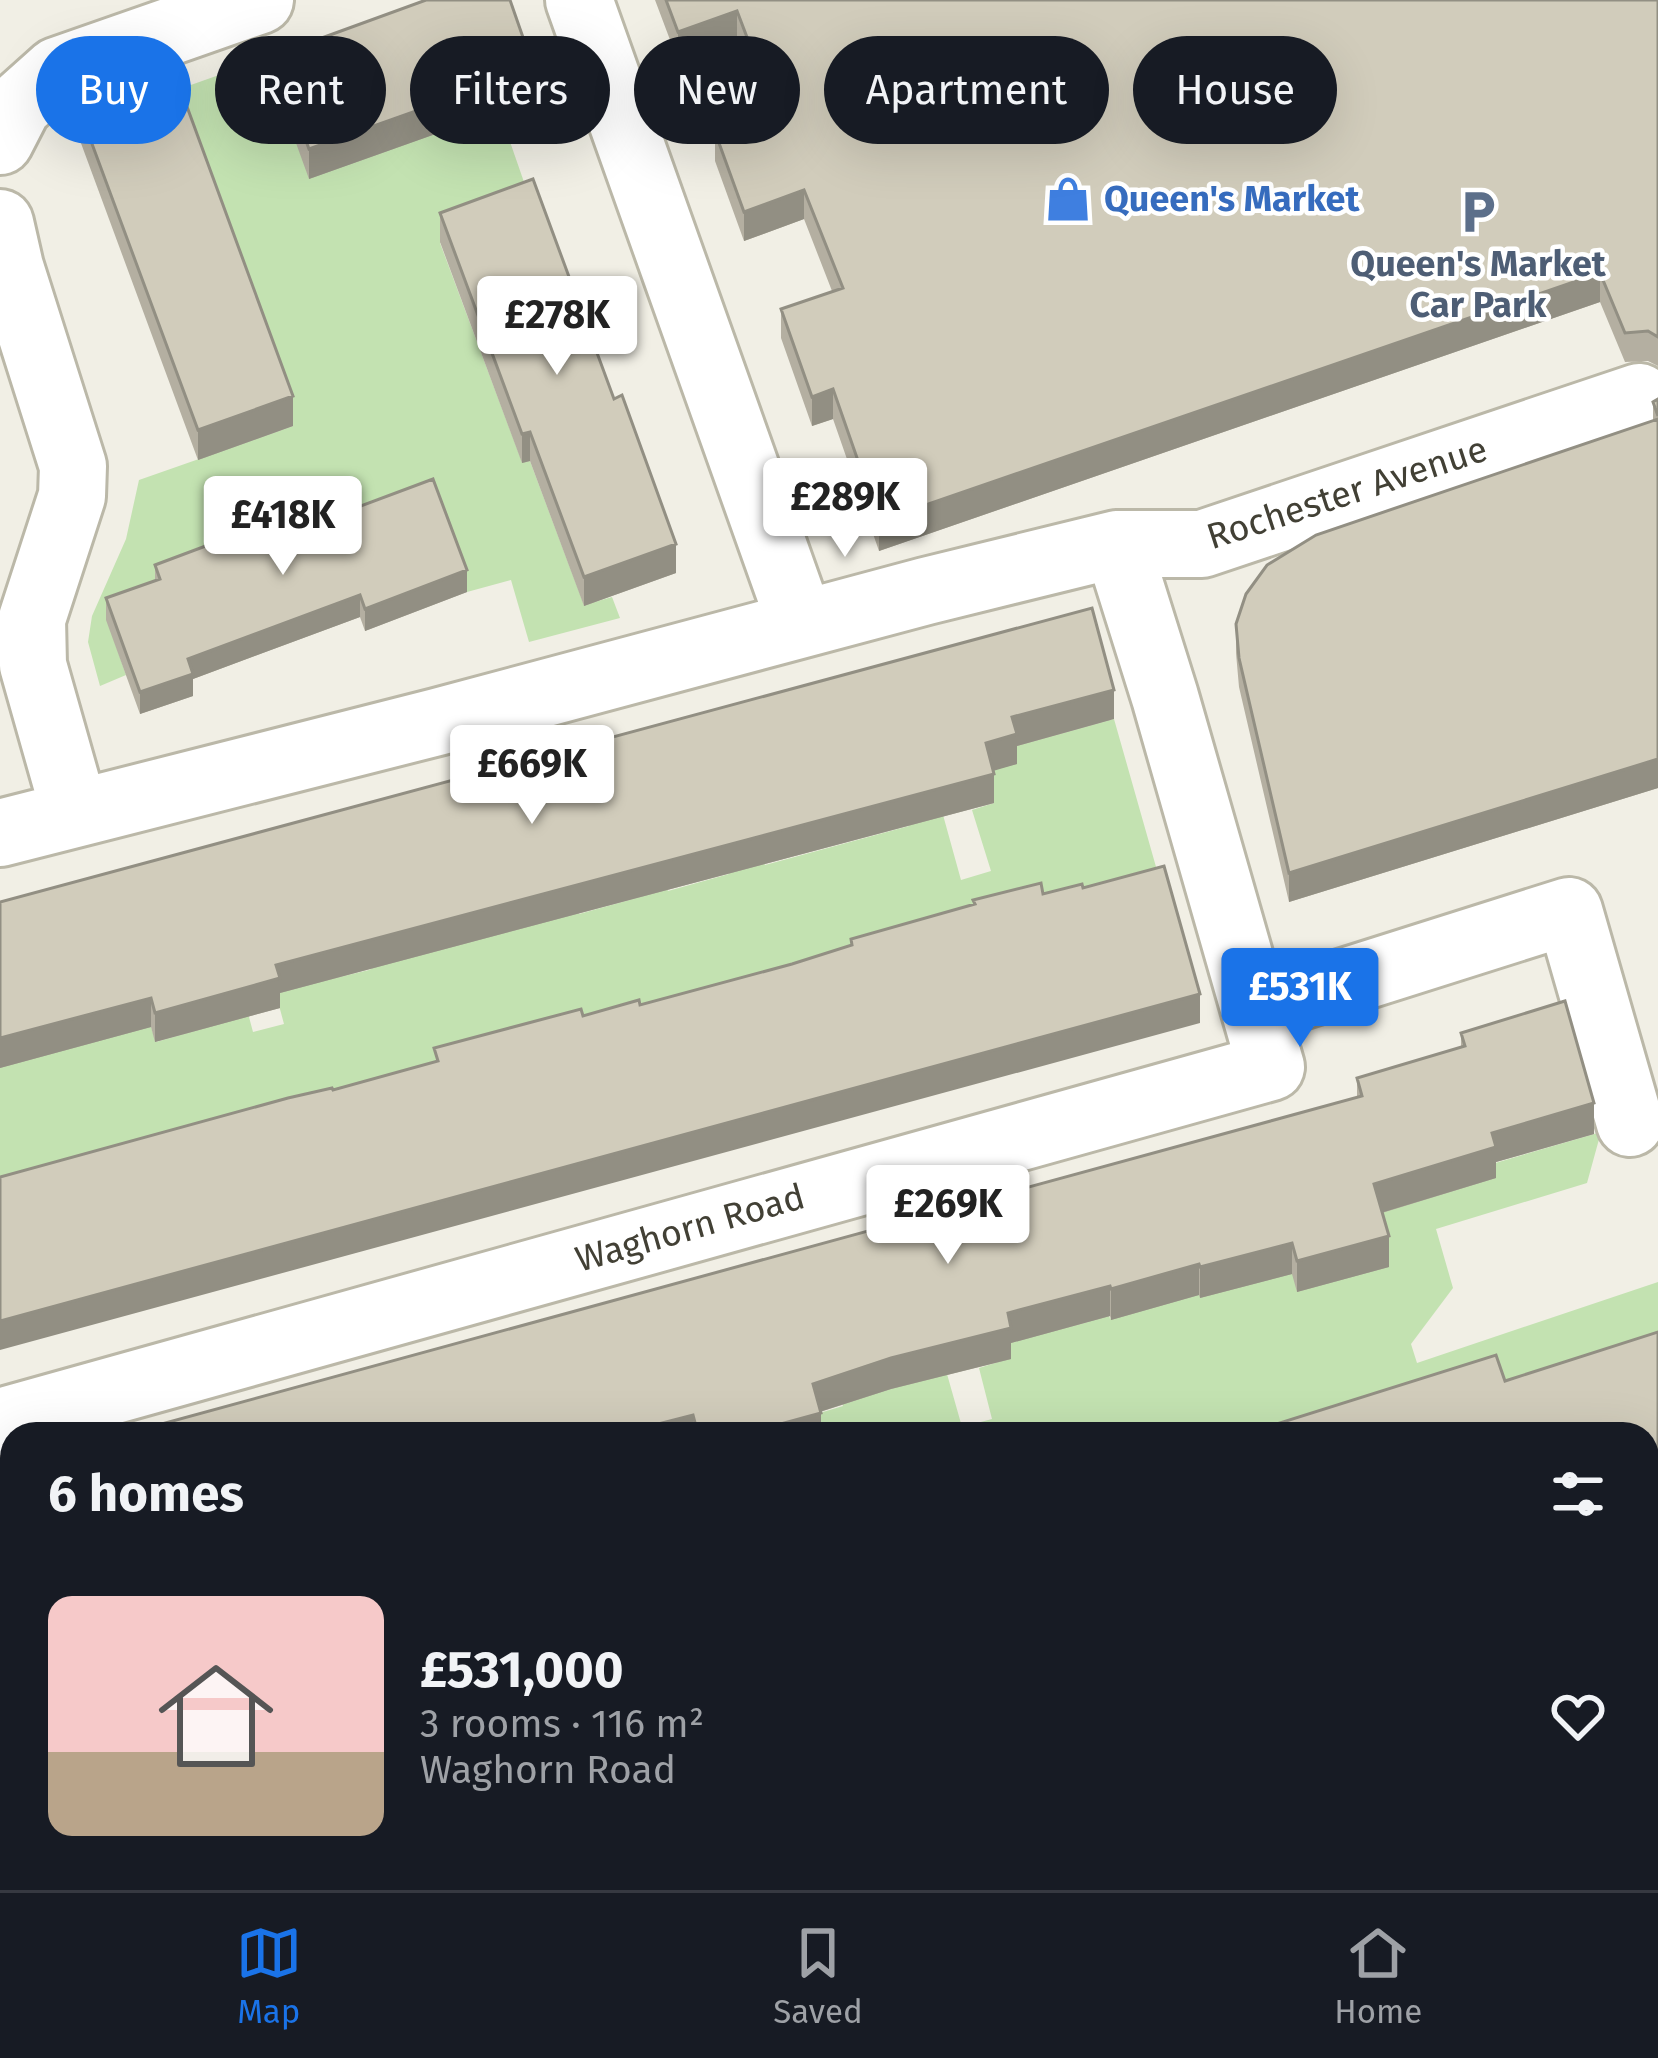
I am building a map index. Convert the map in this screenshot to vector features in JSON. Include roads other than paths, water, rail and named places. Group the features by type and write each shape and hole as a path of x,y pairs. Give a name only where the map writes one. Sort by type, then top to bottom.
{"street":[{"path":"0,141 19,106 57,71 260,0"},
{"path":"579,0 801,624"},
{"path":"0,224 73,466 72,496 32,619 33,665 75,813"},
{"name":"Rochester Avenue","path":"0,833 1117,544 1202,544 1639,397"},
{"name":"Waghorn Road","path":"0,1421 1271,1067 1117,544"},
{"path":"1256,1010 1569,911 1630,1124"}],"place":[{"name":"Queen's Market","path":"1068,199"},
{"name":"Queen's Market Car Park","path":"1478,212"}]}
